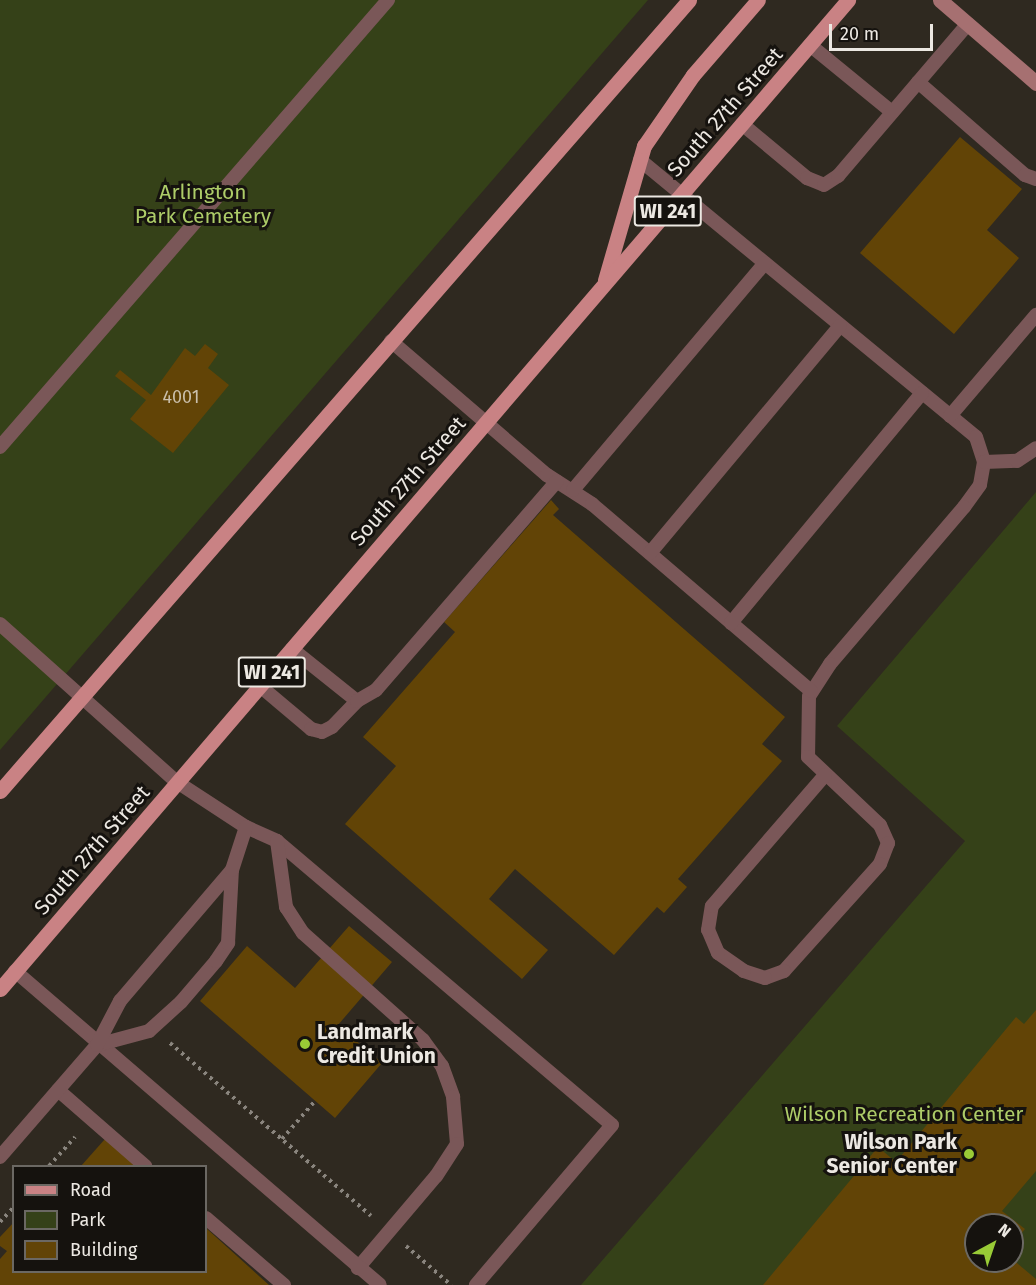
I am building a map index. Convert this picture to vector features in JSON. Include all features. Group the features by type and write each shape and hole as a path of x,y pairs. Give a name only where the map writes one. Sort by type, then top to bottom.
{"main road":[{"path":"0,791 689,0"},
{"path":"604,285 644,146 693,75 758,0"},
{"name":"South 27th Street","path":"0,989 848,0"},
{"path":"940,0 1036,83"}],"lane":[{"path":"0,447 388,0"},
{"path":"742,124 807,178 824,184 838,176 968,24"},
{"path":"810,45 892,112"},
{"path":"918,82 1025,175 1036,179"},
{"path":"640,160 976,437 984,462 980,485 964,507 811,691 806,729 808,757 880,825 888,843 880,864 784,971 765,978 744,971 718,953 708,930 712,906 825,775"},
{"path":"573,490 765,263"},
{"path":"950,416 1036,315"},
{"path":"650,553 840,326"},
{"path":"391,341 557,481 573,490 650,553 811,691"},
{"path":"731,623 922,393"},
{"path":"984,462 1017,461 1036,448"},
{"path":"260,686 311,729 322,732 357,701 376,690 557,481"},
{"path":"0,624 177,782 246,827 277,841 612,1125 476,1285"},
{"path":"292,649 357,701"},
{"path":"97,1045 149,1031 181,1002 216,961 228,943 232,870 246,827"},
{"path":"277,841 286,907 303,933 423,1040 442,1066 453,1097 457,1144 436,1176 358,1268"},
{"path":"0,1157 97,1045 120,1000 232,870"},
{"path":"15,971 97,1045 380,1285"},
{"path":"58,1090 143,1165"},
{"path":"207,1219 284,1285"}],"path":[{"path":"169,1042 369,1213"},
{"path":"282,1139 315,1101"},
{"path":"51,1165 81,1131 93,1142 103,1130"},
{"path":"0,1222 12,1209"}],"green space":[{"name":"Arlington Park Cemetery","path":"0,0 648,0 0,750"},
{"name":"Wilson Recreation Center","path":"1036,492 1036,1285 581,1285 965,841 837,726"}],"building":[{"path":"960,137 1022,189 987,230 1019,258 954,334 860,253"},
{"path":"205,344 218,354 208,368 229,385 173,453 130,419 146,400 115,376 120,370 151,395 185,348 195,356"},
{"path":"551,500 559,509 553,515 785,717 762,744 782,761 678,879 687,887 664,913 657,907 614,955 515,869 489,899 548,950 522,979 345,824 396,766 363,737 455,632 444,622"},
{"name":"Landmark Credit Union","path":"349,926 392,962 338,1025 382,1063 335,1118 200,1001 247,946 295,988"},
{"name":"Wilson Park Senior Center","path":"1036,1010 1036,1171 1002,1211 1005,1213 964,1213 964,1273 1024,1273 1024,1269 1036,1279 1036,1285 763,1285 878,1147 896,1162 1016,1017 1024,1024"},
{"path":"105,1139 135,1165 82,1165"},
{"path":"12,1224 12,1273 207,1273 207,1229 269,1285 0,1285 0,1259 7,1251 0,1246 0,1237"}],"place":[{"name":"Landmark Credit Union","path":"305,1044"},
{"name":"Wilson Park Senior Center","path":"969,1154"}]}
